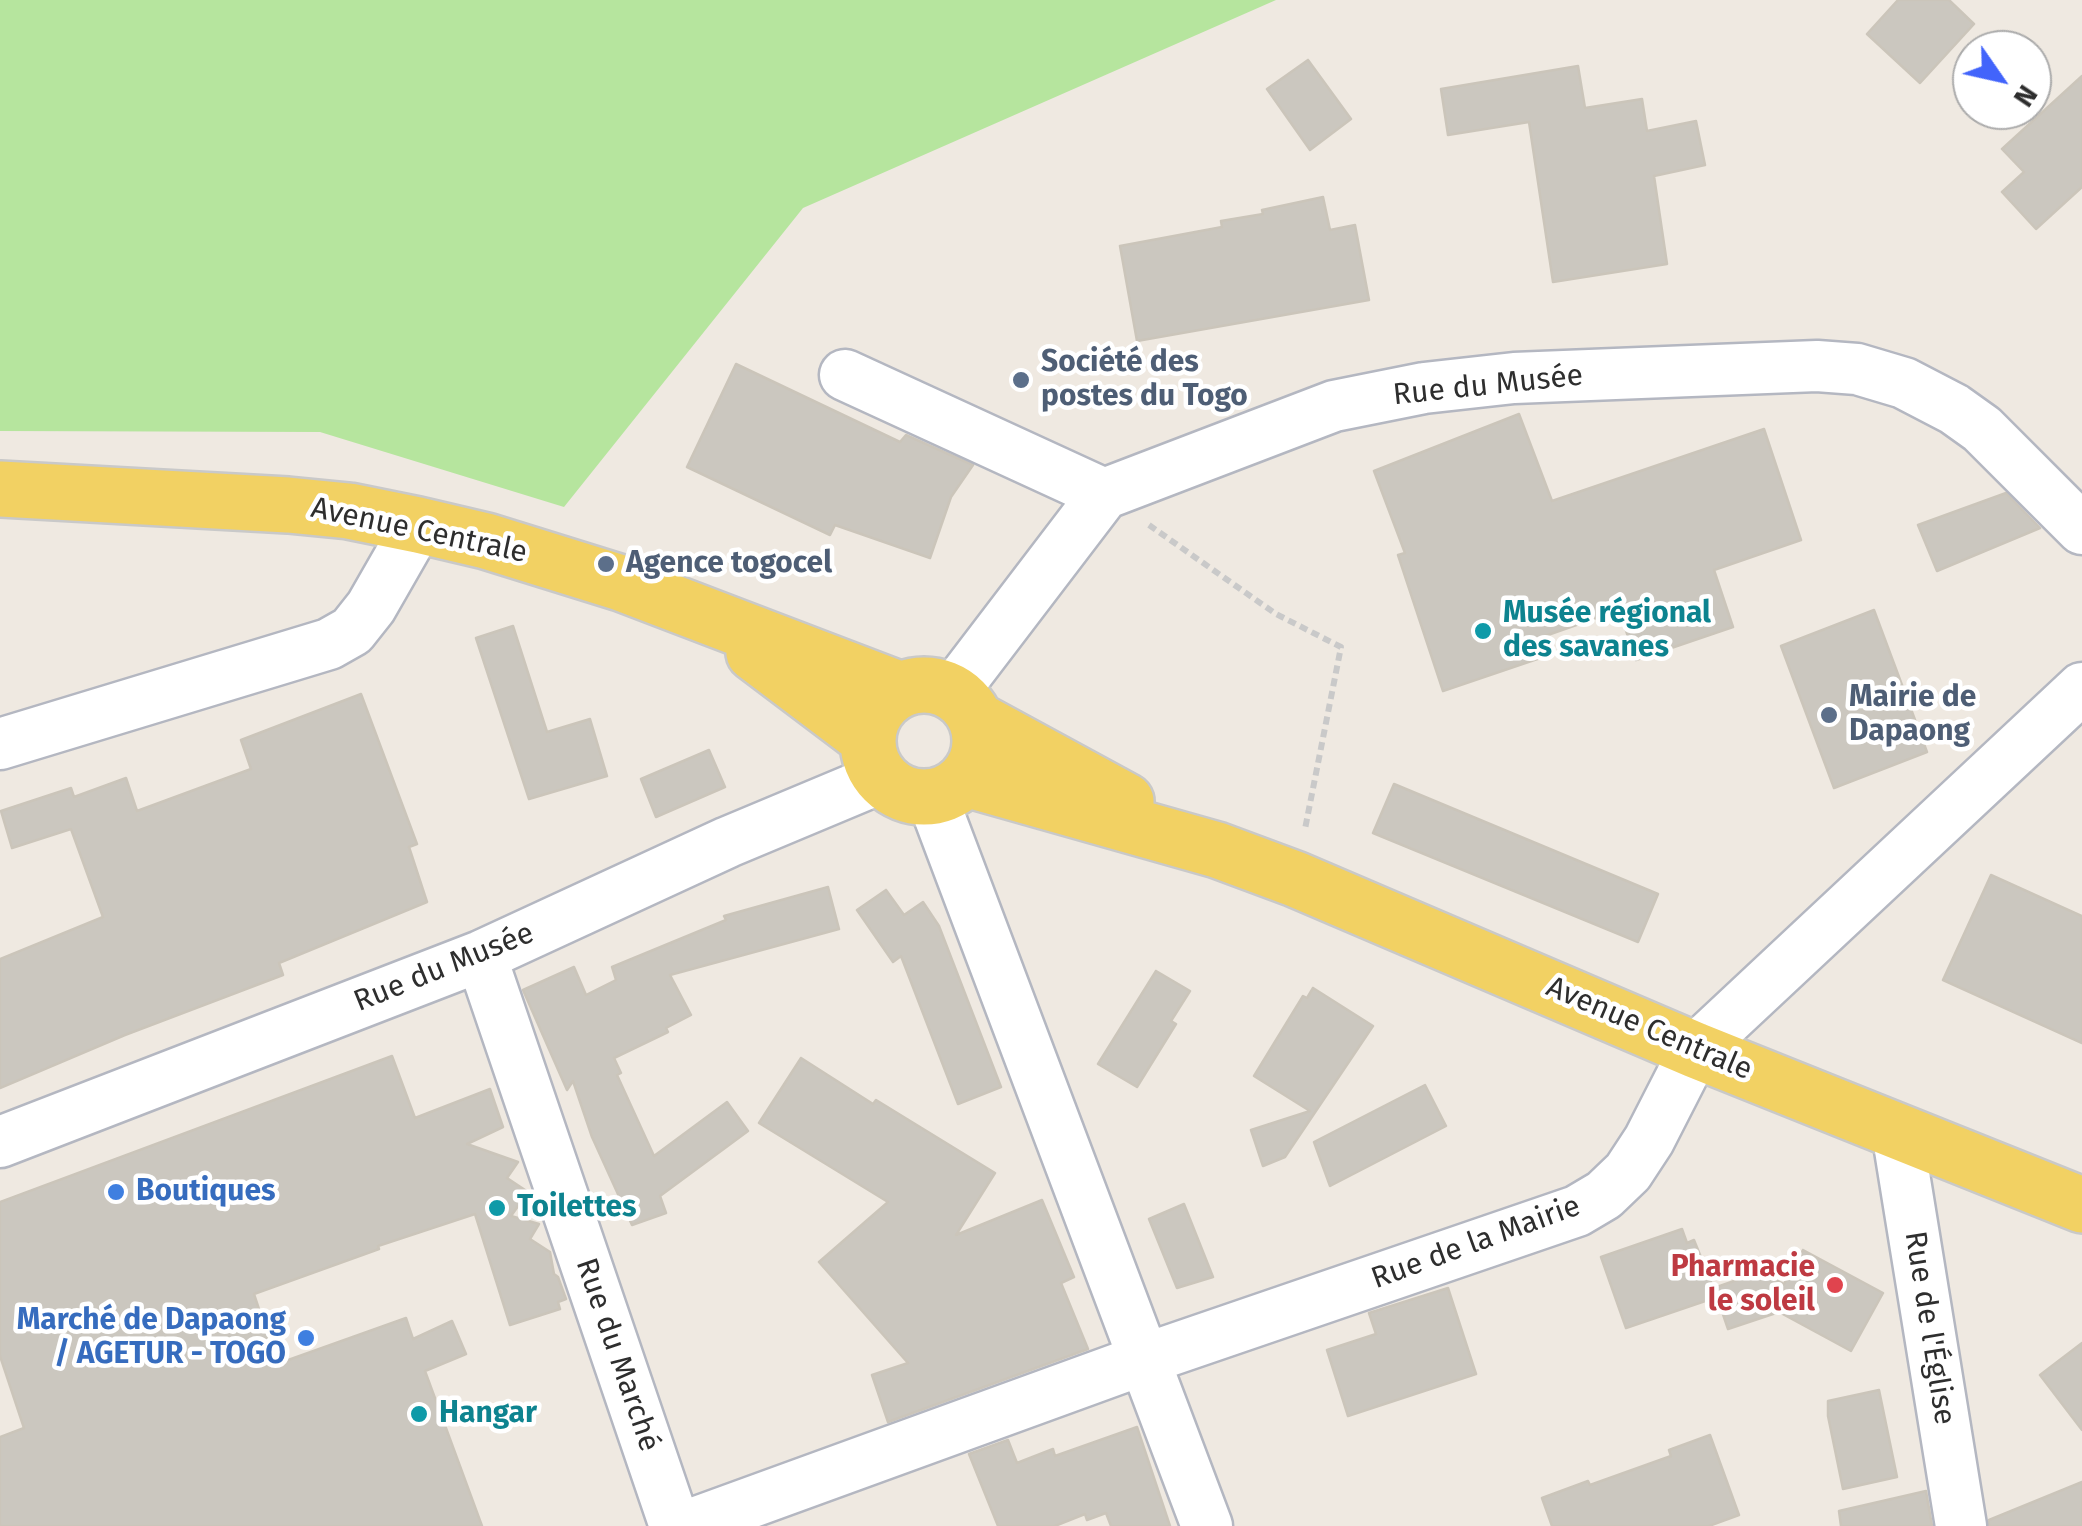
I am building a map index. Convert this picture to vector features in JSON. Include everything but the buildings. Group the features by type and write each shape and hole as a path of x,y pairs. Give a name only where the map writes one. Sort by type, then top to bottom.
{"main road":[{"name":"Avenue Centrale","path":"0,489 348,511 418,524 554,561 943,700 1216,850"},
{"name":"Avenue Centrale","path":"708,618 874,758"},
{"path":"943,700 980,751 950,788 904,794 874,758 877,710 943,700"},
{"name":"Avenue Centrale","path":"950,788 1216,850 1295,879 1695,1050 2082,1205"}],"street":[{"name":"Rue du Musée","path":"1104,494 1334,406 1424,388 1514,378 1817,366 1857,370 1904,383 1954,409 1982,429 2082,529"},
{"path":"845,376 1104,494 943,700"},
{"path":"0,744 330,644 352,631 370,607 418,524"},
{"name":"Rue de la Mairie","path":"686,1526 1146,1359 1577,1211 1628,1172 1649,1140 1695,1050 2082,688"},
{"name":"Rue du Musée","path":"0,1142 482,956 728,842 874,758"},
{"path":"950,788 1207,1526"},
{"name":"Rue du Marché","path":"482,956 675,1526"},
{"name":"Rue de l'Église","path":"1897,1131 1961,1526"}],"path":[{"path":"1104,494 1276,614 1340,647 1295,879"}],"green space":[{"path":"0,0 1276,0 803,208 564,507 320,432 0,431"}],"place":[{"name":"Société des postes du Togo","path":"1021,380"},
{"name":"Agence togocel","path":"606,564"},
{"name":"Musée régional des savanes","path":"1483,631"},
{"name":"Mairie de Dapaong","path":"1829,715"},
{"name":"Boutiques","path":"116,1192"},
{"name":"Toilettes","path":"497,1208"},
{"name":"Pharmacie le soleil","path":"1835,1285"},
{"name":"Marché de Dapaong / AGETUR - TOGO","path":"306,1338"},
{"name":"Hangar","path":"419,1414"}]}
